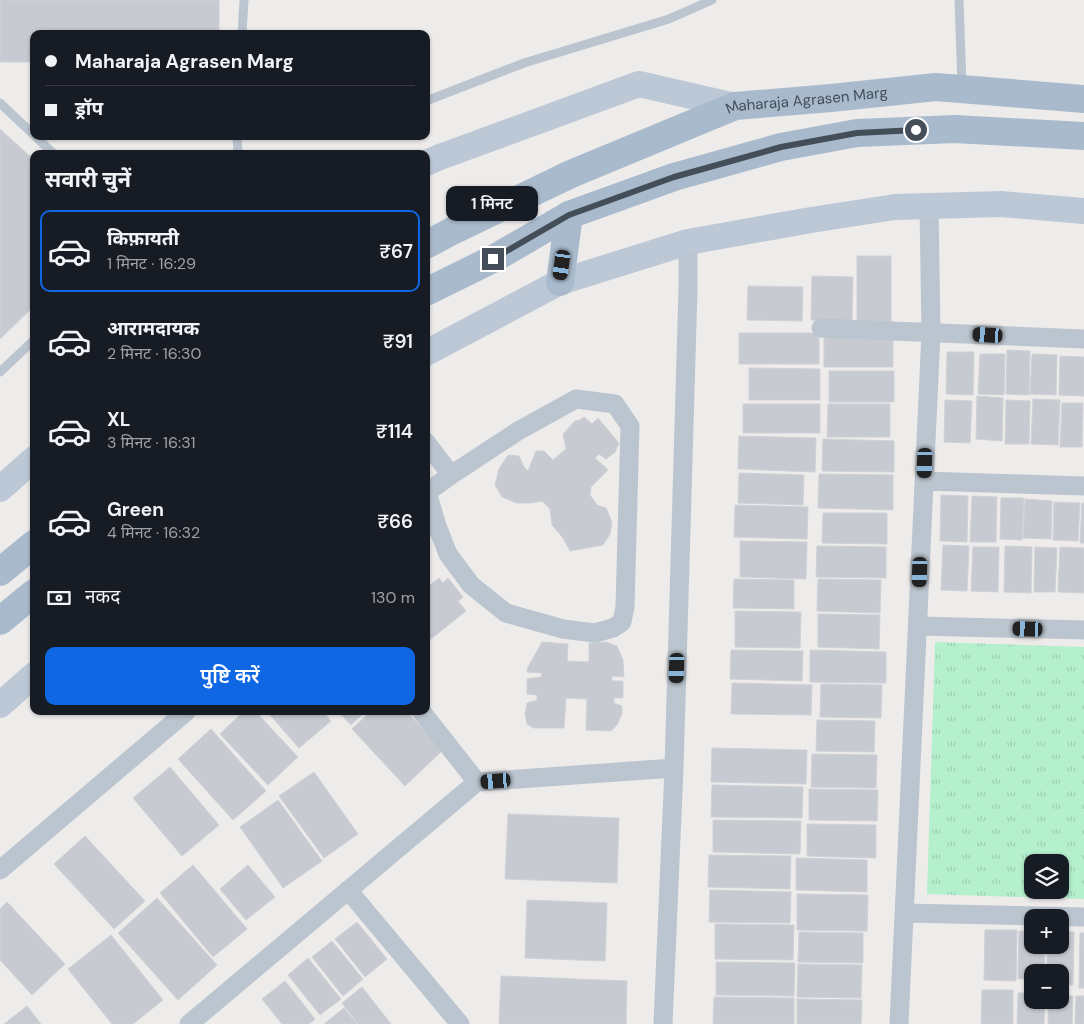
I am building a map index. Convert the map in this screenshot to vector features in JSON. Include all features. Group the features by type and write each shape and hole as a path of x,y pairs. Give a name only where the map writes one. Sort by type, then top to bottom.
{"main road":[{"name":"Maharaja Agrasen Marg","path":"430,161 639,84 736,106 936,87 1084,99"},
{"path":"430,243 572,174 736,106"},
{"path":"430,290 474,268 569,215 674,177 781,147 857,133 955,129 1084,136"},
{"path":"430,351 560,282 688,242 895,207 1001,204 1084,211"},
{"path":"560,282 569,215"},
{"path":"0,489 30,463"},
{"path":"0,572 30,547"},
{"path":"0,621 30,597"},
{"path":"0,705 30,678"}],"street":[{"path":"899,1024 931,333 929,206"},
{"path":"663,1024 674,768 688,242"},
{"path":"821,328 1084,339"},
{"path":"430,490 518,431 576,399 614,404 630,426 625,608 622,622 613,628 595,633 563,629 506,612 471,585 448,554 436,526 430,503"},
{"path":"430,447 451,475"},
{"path":"924,481 1084,486"},
{"path":"918,626 1084,630"},
{"path":"0,870 181,715"},
{"path":"424,715 477,782"},
{"path":"189,1024 477,782 674,768"},
{"path":"348,890 460,1024"},
{"path":"904,913 1084,917"}],"lane":[{"path":"242,30 244,0"},
{"path":"430,100 524,63 669,19 712,0"},
{"path":"959,0 962,89"},
{"path":"0,103 30,132"},
{"path":"38,140 50,150"},
{"path":"0,372 30,344"}],"green space":[{"path":"935,642 1084,647 1084,899 1069,899 1069,854 1024,854 1024,897 927,894"}],"building":[{"path":"0,0 219,0 219,30 30,30 30,62 0,62"},
{"path":"0,129 30,156 30,310 0,339"},
{"path":"857,256 891,256 891,325 857,325"},
{"path":"812,276 853,277 852,321 811,320"},
{"path":"748,286 803,287 802,321 747,320"},
{"path":"739,333 819,333 819,364 739,364"},
{"path":"824,334 893,335 893,367 824,367"},
{"path":"1007,350 1030,351 1029,395 1006,394"},
{"path":"947,352 974,352 973,395 946,394"},
{"path":"980,354 1005,354 1004,395 978,394"},
{"path":"1032,354 1057,355 1056,395 1030,394"},
{"path":"1060,356 1084,357 1084,396 1059,395"},
{"path":"749,368 820,369 820,400 749,400"},
{"path":"829,371 894,371 894,402 829,402"},
{"path":"977,396 1003,398 1002,441 976,439"},
{"path":"1033,399 1060,400 1058,445 1031,444"},
{"path":"945,400 972,401 970,443 944,442"},
{"path":"1006,400 1030,401 1029,444 1005,444"},
{"path":"1062,403 1083,403 1082,447 1060,447"},
{"path":"743,404 820,404 820,433 743,433"},
{"path":"828,404 890,404 890,437 827,437"},
{"path":"584,417 592,424 598,418 619,443 615,452 606,459 599,454 595,458 608,470 591,487 590,495 597,505 606,508 612,522 610,534 603,545 570,551 563,538 552,525 550,509 542,501 517,503 502,497 495,485 499,469 508,455 519,456 528,471 536,451 544,451 553,460 566,449 563,434 575,421"},
{"path":"739,436 816,438 815,472 738,469"},
{"path":"823,439 894,441 894,472 822,471"},
{"path":"739,473 804,475 803,505 738,503"},
{"path":"819,474 893,475 893,510 818,508"},
{"path":"941,495 968,496 967,542 940,541"},
{"path":"972,496 997,497 996,542 970,542"},
{"path":"1001,498 1024,498 1022,540 1000,539"},
{"path":"1025,499 1052,501 1051,539 1023,538"},
{"path":"1054,502 1080,503 1078,541 1053,540"},
{"path":"1082,503 1084,503 1084,543 1080,543"},
{"path":"735,505 808,507 807,539 734,537"},
{"path":"823,513 887,513 887,544 822,543"},
{"path":"740,541 807,542 806,579 740,577"},
{"path":"943,545 969,546 967,591 941,590"},
{"path":"817,546 886,547 886,578 816,577"},
{"path":"1005,546 1032,547 1031,593 1004,592"},
{"path":"973,547 999,547 998,592 971,591"},
{"path":"1035,547 1057,548 1055,592 1034,592"},
{"path":"1060,547 1084,548 1084,593 1058,592"},
{"path":"439,578 443,583 448,578 463,597 458,601 466,611 430,640 430,585"},
{"path":"734,579 794,580 794,609 733,608"},
{"path":"818,579 881,580 880,613 817,611"},
{"path":"735,611 801,612 800,648 735,647"},
{"path":"818,614 880,615 879,649 818,647"},
{"path":"542,642 568,644 567,661 589,662 589,643 606,642 617,646 623,660 624,677 612,676 612,681 623,681 623,698 614,698 614,703 622,706 622,714 617,725 611,731 586,730 587,699 566,698 564,728 534,728 527,724 525,714 527,703 537,700 537,695 527,694 527,679 541,677 542,673 527,672"},
{"path":"731,650 803,651 802,681 730,679"},
{"path":"810,650 886,652 886,683 810,682"},
{"path":"732,683 812,685 811,715 731,714"},
{"path":"821,684 882,685 881,718 820,717"},
{"path":"240,715 259,715 298,757 268,785 220,734"},
{"path":"270,715 326,715 331,721 299,748"},
{"path":"342,715 362,715 351,725"},
{"path":"367,715 410,715 443,750 405,786 352,729"},
{"path":"817,720 875,721 874,752 816,751"},
{"path":"211,729 266,791 233,820 178,759"},
{"path":"712,748 807,750 806,784 711,782"},
{"path":"812,754 877,755 876,788 811,787"},
{"path":"170,767 219,825 182,856 133,798"},
{"path":"314,772 358,834 324,858 279,796"},
{"path":"712,785 803,787 802,818 711,817"},
{"path":"809,789 878,790 877,821 809,820"},
{"path":"278,800 322,861 283,888 240,827"},
{"path":"508,814 619,818 617,883 505,879"},
{"path":"713,820 801,821 800,854 713,852"},
{"path":"807,824 876,825 876,858 807,856"},
{"path":"85,836 145,901 114,929 54,864"},
{"path":"709,855 791,856 790,889 708,887"},
{"path":"796,858 867,860 867,892 796,890"},
{"path":"193,865 247,929 213,957 160,893"},
{"path":"248,865 275,897 246,920 220,889"},
{"path":"710,890 791,892 790,923 709,922"},
{"path":"797,894 868,895 867,931 797,930"},
{"path":"157,898 217,965 178,1000 118,933"},
{"path":"527,900 607,903 605,961 525,958"},
{"path":"7,902 65,964 32,995 0,960 0,909"},
{"path":"357,922 387,959 365,977 335,939"},
{"path":"715,924 794,925 793,960 715,959"},
{"path":"985,930 1017,930 1016,981 984,980"},
{"path":"1019,931 1024,931 1024,954 1045,954 1044,964 1024,964 1024,979 1018,979"},
{"path":"799,932 863,933 863,963 798,962"},
{"path":"1069,932 1074,932 1073,985 1069,985 1069,964 1047,964 1047,954 1069,954"},
{"path":"1080,933 1084,933 1084,988 1079,988"},
{"path":"111,935 163,1000 133,1024 112,1024 68,969"},
{"path":"332,941 363,979 343,996 312,957"},
{"path":"308,958 341,999 320,1015 288,975"},
{"path":"716,962 795,963 794,996 716,995"},
{"path":"798,964 862,965 861,998 797,997"},
{"path":"501,976 627,981 626,1024 499,1024"},
{"path":"285,981 315,1019 309,1024 282,1024 262,999"},
{"path":"362,987 391,1024 358,1024 342,1003"},
{"path":"982,990 1013,990 1013,1024 981,1024"},
{"path":"1018,993 1024,993 1024,1009 1045,1009 1044,1024 1017,1024"},
{"path":"1069,996 1073,996 1072,1024 1048,1024 1048,1009 1069,1009"},
{"path":"1076,996 1084,996 1084,1024 1075,1024"},
{"path":"714,997 794,998 794,1024 713,1024"},
{"path":"797,999 862,1000 861,1024 797,1024"},
{"path":"27,1006 41,1024 4,1024"},
{"path":"344,1008 357,1024 324,1024"}],"route":[{"path":"493,259 569,215 674,177 781,147 857,133 916,130"}]}
